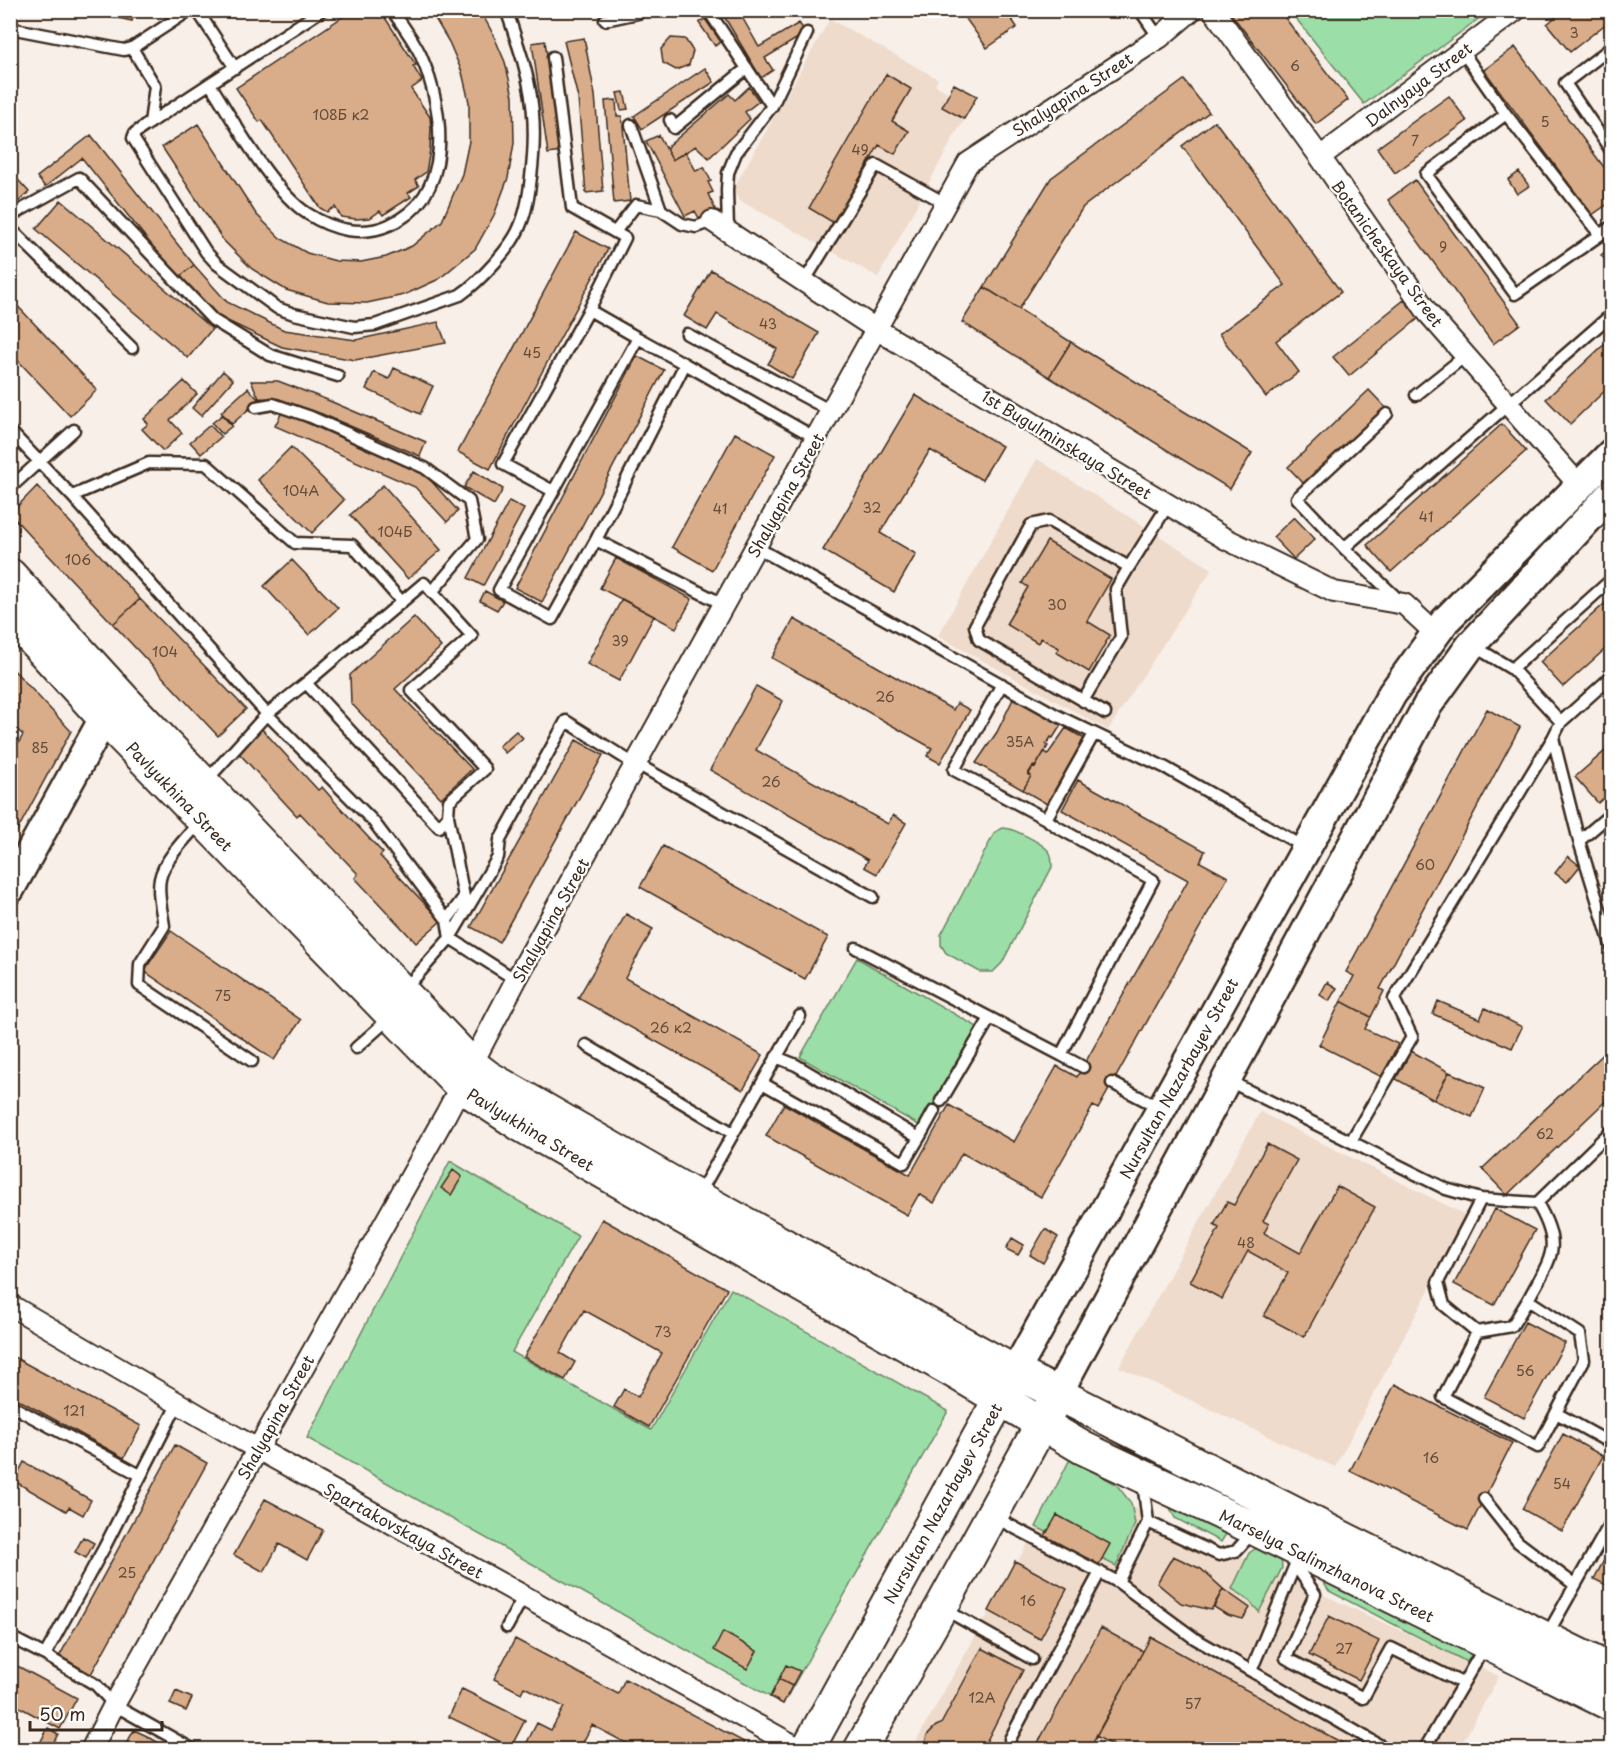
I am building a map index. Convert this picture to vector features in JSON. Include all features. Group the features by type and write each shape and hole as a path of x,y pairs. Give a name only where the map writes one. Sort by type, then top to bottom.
{"main road":[{"name":"Nursultan Nazarbayev Street","path":"807,1749 1392,694 1435,633 1578,484 1611,453"},
{"path":"860,1749 1042,1425 1225,1079 1427,706 1471,645 1611,493"},
{"name":"Pavlyukhina Street","path":"10,575 125,701 204,783 398,1004 466,1075 519,1124 956,1373 1042,1425"},
{"name":"Pavlyukhina Street","path":"10,615 104,718 203,819 398,1004"},
{"path":"14,875 104,718"},
{"name":"Pavlyukhina Street","path":"466,1075 488,1077 697,1197 1015,1372 1611,1671"},
{"name":"Marselya Salimzhanova Street","path":"1042,1425 1083,1448 1255,1529 1297,1559 1487,1643 1611,1705"}],"street":[{"name":"Shalyapina Street","path":"91,1749 466,1075 516,980 968,163 1159,38 1192,10"},
{"name":"Botanicheskaya Street","path":"1213,10 1428,313 1578,484"},
{"name":"Dalnyaya Street","path":"1320,158 1516,10"},
{"name":"1st Bugulminskaya Street","path":"720,226 876,329 1224,538 1334,592 1404,604"},
{"path":"1404,604 1435,633"},
{"name":"Spartakovskaya Street","path":"10,1305 257,1448 802,1749"}],"lane":[{"path":"10,28 119,51 132,48 190,10"},
{"path":"197,10 235,68"},
{"path":"322,10 133,135 134,142 206,252 218,264 266,301 284,311 354,327 375,325 452,299 464,292 508,246 520,228 528,197 534,153 534,112 528,76 506,10"},
{"path":"210,84 267,171 283,191 305,212 325,224 344,230 360,231 384,227 411,212 425,194 435,174 439,143 438,119 430,81 421,55 392,10"},
{"path":"605,20 643,10"},
{"path":"708,10 772,106"},
{"path":"1140,10 1159,38"},
{"path":"615,232 636,205 661,210 682,224 696,227 720,226 728,173 736,153 772,106 807,33"},
{"path":"1611,47 1565,83 1611,152"},
{"path":"132,48 155,86 150,123"},
{"path":"1462,51 1506,114 1600,236"},
{"path":"552,57 572,208 625,238 589,310 503,464 553,491"},
{"path":"670,120 674,128 747,68"},
{"path":"1506,114 1426,174 1515,294 1600,236 1611,226"},
{"path":"631,125 661,210"},
{"path":"804,282 876,165 945,203"},
{"path":"10,216 79,178 213,320 270,355 338,376"},
{"path":"10,228 132,348"},
{"path":"589,310 816,438"},
{"path":"1344,548 1611,314"},
{"path":"687,334 831,411"},
{"path":"638,338 499,590 552,619 596,540 685,364"},
{"path":"1416,395 1465,356"},
{"path":"256,407 273,404 332,426 425,468 469,501 477,539 432,592"},
{"path":"1387,414 1297,498 1344,548 1404,604"},
{"path":"10,488 74,430"},
{"path":"10,431 72,496 267,714 373,820 447,920 450,938 516,980"},
{"path":"72,496 149,463 206,464 295,543 352,545 402,602"},
{"path":"1083,701 1121,637 1116,589 1168,505"},
{"path":"1105,713 979,640 975,626 1031,525 1049,521 1129,567"},
{"path":"596,540 725,605"},
{"path":"756,547 1094,734"},
{"path":"1512,669 1611,579"},
{"path":"204,783 267,714 424,583 472,636 411,690 485,769 449,801 448,816 464,897 447,920"},
{"path":"1471,645 1512,669 1561,722"},
{"path":"1351,1141 1412,1037 1394,999 1561,722 1611,676"},
{"path":"306,683 439,827 448,816"},
{"path":"1002,684 954,770 1153,880 1061,1055"},
{"path":"356,1048 398,1004 450,938 498,857 500,840 566,721 636,765 873,897"},
{"path":"1094,734 1089,732 1159,765 1306,848"},
{"path":"1046,819 1094,734"},
{"path":"1553,738 1579,841 1611,948"},
{"path":"1579,841 1611,813"},
{"path":"203,819 176,849 160,877 159,891 164,926 140,964 139,985 252,1061"},
{"path":"856,948 1083,1067"},
{"path":"697,1197 800,1016"},
{"path":"941,1101 990,1018"},
{"path":"586,1045 733,1133"},
{"path":"776,1057 796,1065 919,1138"},
{"path":"1225,1079 1446,1189 1481,1198 1537,1203 1611,1130"},
{"path":"762,1083 904,1163 934,1111"},
{"path":"1112,1083 1161,1109"},
{"path":"1481,1198 1437,1282 1444,1305 1477,1332 1512,1326 1552,1254 1549,1223 1537,1203"},
{"path":"1477,1332 1443,1397 1538,1447 1584,1360 1580,1334 1528,1300"},
{"path":"45,1655 178,1403"},
{"path":"10,1405 140,1475"},
{"path":"1556,1413 1611,1444"},
{"path":"1118,1582 1148,1522 1142,1476"},
{"path":"1484,1499 1518,1542 1575,1585"},
{"path":"991,1515 1118,1582 1194,1638 1388,1749"},
{"path":"1546,1638 1575,1585 1608,1534 1611,1520"},
{"path":"1148,1522 1220,1556 1236,1551 1255,1529"},
{"path":"1251,1671 1297,1559"},
{"path":"1297,1559 1315,1594 1286,1658 1363,1698 1391,1648 1462,1683"},
{"path":"1010,1739 1100,1572"},
{"path":"507,1627 524,1597"},
{"path":"941,1608 1032,1659"},
{"path":"10,1636 96,1685 114,1705 194,1749"},
{"path":"1424,1749 1487,1643"}],"shaded area":[{"path":"830,19 938,79 935,85 949,93 942,107 965,120 878,277 739,200 733,189"},
{"path":"1037,459 1212,569 1108,730 938,636"},
{"path":"1260,1112 1468,1216 1335,1467 1119,1367"},
{"path":"1611,1274 1611,1419 1602,1406"},
{"path":"1066,1476 1499,1676 1459,1749 911,1750"}],"green space":[{"path":"1290,11 1489,11 1364,104"},
{"path":"1003,828 1042,845 1050,853 1052,867 1002,963 993,972 980,972 946,953 941,945 941,935 995,832"},
{"path":"857,958 979,1028 922,1127 800,1057"},
{"path":"450,1161 578,1236 512,1352 651,1430 731,1289 948,1411 783,1704 307,1438"},
{"path":"1070,1459 1116,1484 1131,1503 1135,1524 1116,1566 1036,1527"},
{"path":"1164,1496 1223,1526 1226,1534 1221,1542 1175,1518"},
{"path":"1258,1547 1281,1557 1282,1568 1259,1612 1247,1598 1232,1589 1249,1553"},
{"path":"1332,1577 1473,1653 1467,1662 1329,1591 1321,1579"}],"building":[{"path":"82,10 134,10 132,21"},
{"path":"353,10 380,10 416,65 413,66 422,81 411,89 430,117 431,128 426,172 415,180 419,186 408,193 411,197 383,215 380,211 370,218 356,219 341,217 335,207 327,212 320,208 262,120 259,122 236,88"},
{"path":"430,10 480,10 505,62 513,96 514,143 508,178 494,215 475,249 439,279 404,295 367,303 328,302 286,290 252,269 223,240 162,147 198,124 256,214 280,238 307,253 336,261 361,262 386,257 412,246 442,221 462,174 469,141 469,102 462,72 449,42"},
{"path":"719,10 731,10 723,16"},
{"path":"738,10 759,47 799,23 806,33 765,58 773,70 761,78 725,18"},
{"path":"978,10 1013,10 1008,14 1017,27 987,48 966,19"},
{"path":"1228,10 1279,10 1348,100 1316,124"},
{"path":"1564,10 1612,10 1612,19 1570,52 1547,24"},
{"path":"705,19 721,42 715,46 699,23"},
{"path":"584,38 595,95 603,191 586,193 578,98 564,41"},
{"path":"671,38 685,39 693,51 689,65 676,70 663,63 661,49"},
{"path":"545,41 561,152 548,154 532,43"},
{"path":"1515,47 1612,178 1612,201 1592,215 1484,70"},
{"path":"705,68 714,82 642,129 634,116"},
{"path":"886,74 911,89 892,121 909,131 895,154 879,145 834,223 809,208"},
{"path":"1184,80 1209,112 1083,207 1019,309 984,287 1051,178"},
{"path":"954,84 977,96 964,119 942,107"},
{"path":"749,87 759,101 745,112 750,119 709,158 696,146 672,160 666,148 729,94 735,100"},
{"path":"624,92 628,109 621,110 617,93"},
{"path":"1449,96 1467,121 1395,173 1377,148"},
{"path":"616,100 617,116 622,116 630,201 614,203 605,101"},
{"path":"1215,121 1341,292 1276,341 1299,372 1266,397 1219,334 1285,285 1182,146"},
{"path":"91,135 194,265 178,278 82,158 45,187 37,177"},
{"path":"659,135 672,160 686,152 696,171 704,167 711,181 708,182 713,192 708,194 716,211 700,220 695,211 685,216 646,141"},
{"path":"10,171 29,192 16,204 10,197"},
{"path":"1519,172 1529,186 1517,194 1508,180"},
{"path":"1415,180 1520,324 1493,344 1388,200"},
{"path":"61,200 212,329 188,358 36,229"},
{"path":"576,232 608,249 490,469 458,452"},
{"path":"1612,246 1612,268 1601,255"},
{"path":"194,265 227,302 284,330 356,340 438,322 446,343 355,360 282,347 217,316 178,278"},
{"path":"711,270 819,333 792,379 768,364 777,349 717,314 707,330 684,316"},
{"path":"984,287 1071,342 1049,377 962,322"},
{"path":"10,298 97,390 70,416 10,352"},
{"path":"1404,300 1419,318 1349,376 1333,357"},
{"path":"1612,337 1612,384 1570,424 1546,399"},
{"path":"1071,342 1252,453 1230,489 1049,377"},
{"path":"637,356 664,370 542,602 515,588"},
{"path":"394,368 433,386 420,414 366,389 374,372 389,379"},
{"path":"223,371 233,380 201,416 192,408"},
{"path":"184,381 197,394 170,420 182,433 163,451 142,429 148,424 144,419"},
{"path":"251,381 278,381 426,442 420,456 322,414 279,399 259,398"},
{"path":"248,388 259,400 232,424 221,412"},
{"path":"1369,390 1386,408 1305,485 1288,467"},
{"path":"915,395 1002,446 982,480 930,450 880,533 916,554 894,592 823,550"},
{"path":"282,412 425,474 458,511 447,522 415,487 275,426"},
{"path":"222,415 232,426 222,434 212,423"},
{"path":"1502,424 1526,451 1391,572 1367,545"},
{"path":"210,425 221,437 201,454 190,442"},
{"path":"735,433 775,455 712,570 672,547"},
{"path":"291,447 344,500 312,533 258,480"},
{"path":"474,471 503,489 494,505 464,487"},
{"path":"383,485 441,550 408,579 350,515"},
{"path":"37,486 140,599 113,624 10,514"},
{"path":"509,501 524,509 483,586 468,578"},
{"path":"1294,517 1315,539 1294,559 1273,537"},
{"path":"1047,541 1111,579 1087,621 1110,635 1089,672 1056,652 1059,648 1041,638 1038,643 1006,624 1028,587 1022,583"},
{"path":"616,558 692,599 676,628 600,588"},
{"path":"292,560 338,608 309,635 264,586"},
{"path":"485,591 503,601 497,610 480,601"},
{"path":"1612,597 1612,643 1563,687 1540,662"},
{"path":"140,599 246,709 218,736 113,624"},
{"path":"622,599 654,616 619,681 587,664"},
{"path":"414,617 441,647 395,689 472,769 441,798 351,703 350,675"},
{"path":"794,619 953,710 957,703 970,710 940,763 927,756 932,748 772,658"},
{"path":"10,666 71,731 10,844 10,758 23,735 10,723"},
{"path":"756,686 783,701 756,750 888,824 893,815 906,823 877,874 864,867 868,860 710,770"},
{"path":"1014,697 1061,725 1046,745 1048,746 1035,767 1033,766 1028,774 1031,776 1023,790 976,763 997,732"},
{"path":"1487,709 1520,727 1380,989 1384,991 1371,1017 1341,1001 1354,976 1346,972"},
{"path":"260,727 318,790 322,787 383,853 380,856 441,921 416,943 355,878 358,874 300,813 297,816 236,750"},
{"path":"1066,728 1085,739 1047,804 1023,790 1033,767 1035,768 1044,752 1048,754"},
{"path":"516,731 523,738 505,753 499,746"},
{"path":"576,740 603,755 499,942 471,927"},
{"path":"1612,745 1612,791 1598,803 1575,777"},
{"path":"1078,780 1205,851 1200,862 1228,877 1098,1109 1093,1106 1041,1197 962,1153 934,1203 919,1194 907,1215 766,1136 784,1104 910,1175 949,1105 1014,1142 1057,1066 1077,1077 1188,880 1062,810"},
{"path":"663,846 828,937 805,979 640,887"},
{"path":"1568,856 1580,866 1567,882 1555,873"},
{"path":"626,914 653,929 625,978 763,1055 743,1090 578,998"},
{"path":"171,931 301,1020 274,1060 144,971"},
{"path":"1327,982 1337,988 1329,1001 1320,995"},
{"path":"1341,1001 1371,1017 1365,1029 1398,1044 1382,1077 1319,1045"},
{"path":"1438,1001 1480,1019 1485,1008 1522,1027 1512,1048 1433,1014"},
{"path":"1612,1046 1612,1095 1507,1195 1482,1169"},
{"path":"1411,1051 1449,1072 1434,1100 1396,1079"},
{"path":"1449,1072 1485,1088 1472,1117 1434,1100"},
{"path":"1267,1144 1297,1160 1263,1221 1269,1224 1264,1233 1300,1253 1337,1186 1375,1207 1304,1337 1264,1316 1288,1273 1248,1251 1222,1299 1190,1282 1219,1228 1214,1225 1227,1202 1234,1205"},
{"path":"453,1170 462,1177 451,1195 441,1188"},
{"path":"1495,1209 1535,1230 1494,1305 1454,1284"},
{"path":"602,1219 727,1289 649,1427 614,1407 624,1389 638,1397 662,1353 584,1310 560,1353 575,1362 565,1380 524,1357"},
{"path":"1045,1229 1058,1237 1043,1263 1030,1255"},
{"path":"1012,1238 1024,1245 1018,1255 1006,1249"},
{"path":"1525,1322 1565,1343 1524,1418 1484,1397"},
{"path":"10,1355 141,1426 124,1458 10,1395"},
{"path":"1395,1384 1512,1443 1468,1530 1350,1471"},
{"path":"1563,1434 1603,1456 1562,1531 1522,1509"},
{"path":"175,1445 207,1463 91,1674 59,1657"},
{"path":"24,1462 91,1500 83,1515 69,1507 66,1511 14,1481"},
{"path":"265,1499 323,1530 307,1560 279,1544 264,1572 234,1555"},
{"path":"1057,1515 1110,1544 1098,1566 1045,1536"},
{"path":"83,1537 94,1543 86,1558 75,1552"},
{"path":"1612,1549 1612,1588 1594,1579"},
{"path":"1173,1556 1201,1569 1223,1589 1211,1610 1181,1603 1157,1583"},
{"path":"1015,1561 1067,1589 1040,1639 989,1611"},
{"path":"1223,1589 1250,1608 1243,1619 1227,1615 1214,1607"},
{"path":"1329,1616 1379,1641 1359,1680 1309,1655"},
{"path":"1101,1628 1143,1651 1089,1750 1034,1750"},
{"path":"723,1632 757,1651 747,1669 714,1650"},
{"path":"1151,1637 1355,1750 1121,1750 1096,1736"},
{"path":"515,1639 618,1694 625,1679 744,1742 740,1750 639,1750 592,1725 579,1750 523,1750 537,1723 551,1730 564,1707 524,1687 521,1693 494,1679"},
{"path":"982,1648 1023,1670 982,1750 926,1750 927,1735 941,1724"},
{"path":"10,1662 77,1698 60,1729 10,1702"},
{"path":"786,1665 800,1671 792,1686 779,1679"},
{"path":"779,1679 792,1686 783,1704 770,1697"},
{"path":"462,1689 525,1720 511,1747 449,1717"},
{"path":"176,1691 192,1698 186,1711 170,1704"},
{"path":"48,1728 58,1734 50,1749 40,1743"},
{"path":"134,1730 147,1736 171,1750 123,1750"}]}
